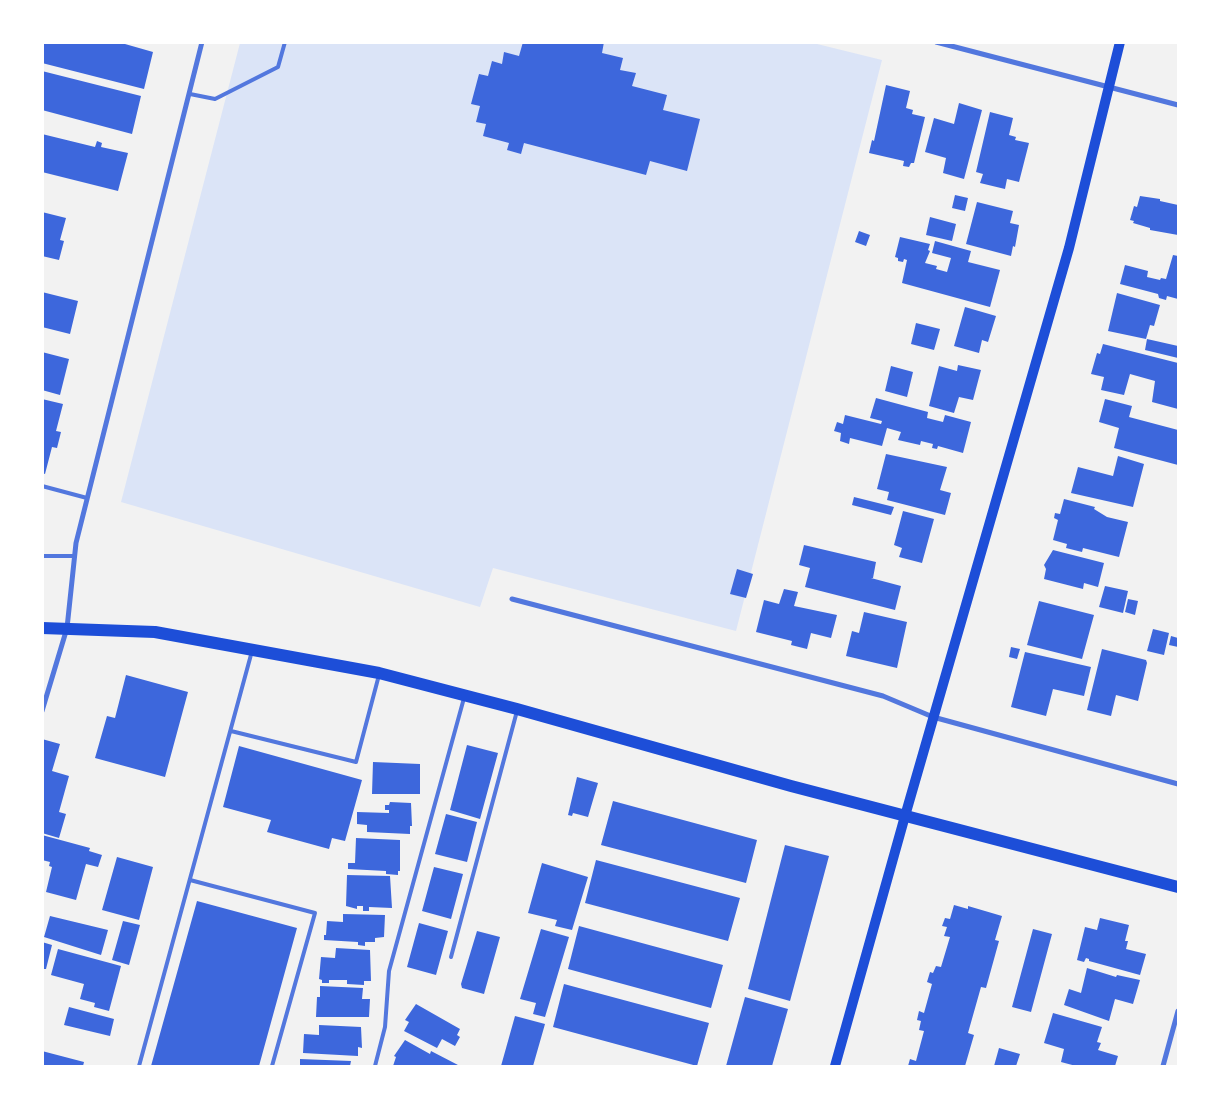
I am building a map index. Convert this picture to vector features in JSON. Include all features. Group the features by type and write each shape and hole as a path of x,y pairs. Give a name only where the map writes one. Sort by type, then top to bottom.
{"main road":[{"path":"835,1066 1069,248 1120,42"},
{"path":"42,628 155,632 379,673 464,694 905,816 1178,887"}],"street":[{"path":"42,711 67,628 75,556 87,498 202,42"},
{"path":"936,42 1178,104"},
{"path":"512,598 883,696 933,718 1178,784"},
{"path":"1163,1066 1178,1011"}],"lane":[{"path":"190,94 216,99 278,67 285,42"},
{"path":"42,486 87,498"},
{"path":"42,556 75,556"},
{"path":"139,1066 253,649"},
{"path":"231,731 356,762 379,673"},
{"path":"374,1066 385,1027 389,971 464,694"},
{"path":"451,957 518,709"},
{"path":"190,880 315,913 272,1066"}],"shaded area":[{"path":"809,42 882,60 736,631 493,568 480,607 121,502 240,43"}],"building":[{"path":"42,42 118,42 153,52 144,89 42,63"},
{"path":"523,42 604,42 602,53 623,58 620,70 636,73 632,86 667,95 663,110 700,119 687,171 650,161 646,175 524,143 521,154 507,150 509,143 483,136 486,124 476,122 480,106 471,104 479,74 488,76 492,61 502,64 504,52 519,56"},
{"path":"42,71 141,96 132,134 42,110"},
{"path":"886,85 910,91 906,108 913,110 912,114 925,117 914,163 911,163 909,167 903,166 904,161 869,153 872,140 874,141"},
{"path":"959,103 982,110 964,179 943,173 946,158 925,152 934,118 954,124"},
{"path":"990,112 1013,118 1009,135 1016,137 1015,140 1029,143 1019,182 1007,179 1005,189 980,183 983,174 976,172"},
{"path":"42,134 95,147 97,141 102,143 101,147 128,153 118,191 42,172"},
{"path":"955,195 968,198 965,211 952,208"},
{"path":"1140,196 1160,199 1160,201 1178,205 1178,235 1150,230 1150,228 1133,223 1134,221 1130,220 1134,206 1137,207"},
{"path":"977,202 1013,211 1010,223 1019,225 1015,247 1013,246 1011,256 966,244"},
{"path":"42,212 66,218 60,240 64,241 59,260 42,256"},
{"path":"930,217 956,224 952,241 926,235"},
{"path":"859,231 870,235 866,246 855,242"},
{"path":"900,237 930,244 928,250 930,251 925,263 937,266 936,269 947,272 951,258 932,253 935,241 971,251 968,262 1000,270 990,307 902,283 907,260 904,259 903,262 898,261 898,258 895,257"},
{"path":"1173,255 1178,256 1178,299 1167,296 1166,300 1159,298 1158,294 1120,284 1125,265 1148,271 1147,277 1160,280 1161,278 1166,279"},
{"path":"42,292 78,301 70,334 42,327"},
{"path":"1117,293 1160,305 1154,326 1150,325 1146,339 1108,331"},
{"path":"965,307 996,316 988,342 982,340 979,353 954,346"},
{"path":"916,323 940,329 934,350 911,344"},
{"path":"1147,339 1178,346 1178,358 1145,350"},
{"path":"1103,344 1178,363 1178,409 1152,402 1155,381 1130,374 1124,395 1101,390 1104,377 1091,374 1097,353 1100,354"},
{"path":"42,352 69,359 60,395 42,390"},
{"path":"958,365 981,370 973,400 959,397 954,413 929,406 939,366 957,371"},
{"path":"891,366 913,372 907,397 885,391"},
{"path":"876,398 928,412 927,418 943,422 945,415 971,422 963,453 938,446 937,449 932,448 933,444 921,441 920,445 898,440 901,432 887,428 882,446 850,438 849,444 840,441 841,433 834,431 837,422 843,424 845,415 881,424 882,421 870,418"},
{"path":"42,399 63,404 56,431 61,432 57,448 52,447 45,474 42,473"},
{"path":"1105,399 1132,406 1129,417 1178,430 1178,465 1114,448 1119,428 1099,422"},
{"path":"886,454 947,467 940,490 951,493 945,515 887,500 889,492 877,489"},
{"path":"1118,456 1144,464 1133,507 1071,493 1078,467 1113,476"},
{"path":"854,497 894,507 891,515 852,505"},
{"path":"1064,499 1095,507 1094,509 1107,517 1128,522 1119,557 1083,548 1082,552 1066,548 1067,544 1053,540 1058,520 1054,518 1055,513 1060,514"},
{"path":"903,511 934,519 922,563 899,557 902,548 894,545"},
{"path":"804,545 876,562 873,578 871,578 901,586 895,610 805,587 810,568 799,565"},
{"path":"1053,550 1104,563 1098,587 1084,583 1083,589 1044,579 1046,569 1044,565"},
{"path":"737,569 753,574 746,598 730,594"},
{"path":"1105,586 1128,591 1123,613 1099,607"},
{"path":"784,589 798,592 794,606 837,615 831,638 811,633 807,649 791,645 792,641 756,632 764,600 779,604"},
{"path":"1128,599 1138,601 1135,615 1125,612"},
{"path":"1039,601 1094,615 1082,659 1027,645"},
{"path":"864,612 907,622 897,668 846,656 852,631 859,633"},
{"path":"1153,629 1169,633 1164,655 1147,651"},
{"path":"1171,636 1178,638 1178,647 1169,645"},
{"path":"1011,647 1020,649 1017,659 1009,657"},
{"path":"1102,649 1146,660 1147,663 1138,701 1116,695 1111,716 1087,710"},
{"path":"1025,652 1091,667 1084,696 1053,689 1046,716 1011,707"},
{"path":"126,675 188,692 165,777 95,758 107,716 115,718"},
{"path":"42,739 60,744 52,771 69,776 59,812 66,814 59,838 42,833"},
{"path":"467,745 498,753 480,819 450,810"},
{"path":"239,746 362,780 345,841 332,838 329,849 267,832 271,820 223,807"},
{"path":"373,762 420,764 420,794 372,794"},
{"path":"577,777 598,783 588,817 573,813 572,816 568,815"},
{"path":"613,801 757,840 746,883 601,845"},
{"path":"390,802 411,803 412,826 410,826 410,834 367,832 367,825 357,824 357,812 389,813 389,810 385,810 385,805 389,805"},
{"path":"446,814 477,822 467,862 435,854"},
{"path":"42,835 90,848 89,851 102,855 98,867 86,864 76,900 46,892 52,867 49,866 50,862 42,860"},
{"path":"356,838 400,840 400,871 398,871 398,875 386,874 386,871 348,869 348,863 355,863"},
{"path":"785,845 829,856 790,1001 748,989"},
{"path":"117,857 153,867 139,920 102,910"},
{"path":"596,860 740,898 728,941 585,903"},
{"path":"542,863 588,877 572,930 555,926 557,920 528,913"},
{"path":"434,867 463,874 451,919 422,911"},
{"path":"347,875 390,876 392,908 369,907 369,911 363,911 363,906 357,906 357,909 346,906"},
{"path":"197,901 297,928 259,1066 151,1066"},
{"path":"954,905 968,909 968,906 1002,916 995,940 999,941 986,988 981,987 968,1033 974,1035 965,1066 908,1066 910,1059 916,1061 924,1031 919,1030 921,1021 917,1020 919,1011 924,1013 932,984 927,982 930,972 933,973 936,966 941,967 950,937 944,936 947,927 942,926 945,918 950,919"},
{"path":"343,914 385,915 384,937 375,938 375,942 365,942 365,946 358,945 358,942 324,940 327,921 343,922"},
{"path":"50,916 108,930 101,955 44,937"},
{"path":"1100,918 1129,925 1125,941 1128,941 1126,949 1146,954 1140,975 1089,961 1086,958 1084,962 1077,960 1085,927 1097,930"},
{"path":"123,921 140,925 129,965 112,960"},
{"path":"419,923 448,931 436,975 407,967"},
{"path":"579,926 723,965 711,1008 568,969"},
{"path":"541,929 569,937 545,1017 533,1014 536,1003 520,999"},
{"path":"1033,929 1052,934 1031,1012 1012,1007"},
{"path":"477,931 500,937 484,994 462,988 461,984"},
{"path":"42,942 52,945 46,969 42,969"},
{"path":"336,948 370,950 371,981 364,981 364,985 347,984 347,980 329,980 329,983 322,983 322,980 319,979 321,957 335,958"},
{"path":"58,949 121,966 109,1011 94,1007 95,1003 80,999 84,984 51,975"},
{"path":"1087,968 1116,977 1117,975 1140,980 1133,1004 1115,999 1109,1021 1064,1005 1069,989 1081,993"},
{"path":"564,984 709,1023 697,1066 553,1027"},
{"path":"320,986 363,988 362,999 370,999 369,1017 316,1017 317,997 320,997"},
{"path":"745,997 788,1009 772,1066 726,1066"},
{"path":"416,1004 460,1029 457,1035 460,1037 455,1046 442,1039 437,1048 404,1031 409,1022 405,1020"},
{"path":"69,1007 114,1019 110,1036 64,1025"},
{"path":"1053,1013 1102,1027 1097,1042 1101,1043 1098,1050 1118,1056 1115,1066 1076,1066 1061,1062 1064,1049 1044,1043"},
{"path":"515,1016 545,1024 533,1066 501,1066"},
{"path":"319,1025 361,1027 362,1048 358,1047 358,1056 303,1053 304,1034 319,1035"},
{"path":"405,1040 430,1054 431,1051 458,1065 393,1066 396,1057 394,1056"},
{"path":"999,1048 1020,1054 1016,1066 994,1066"},
{"path":"42,1051 84,1062 83,1066 42,1066"},
{"path":"300,1059 351,1061 350,1066 300,1066"}]}
